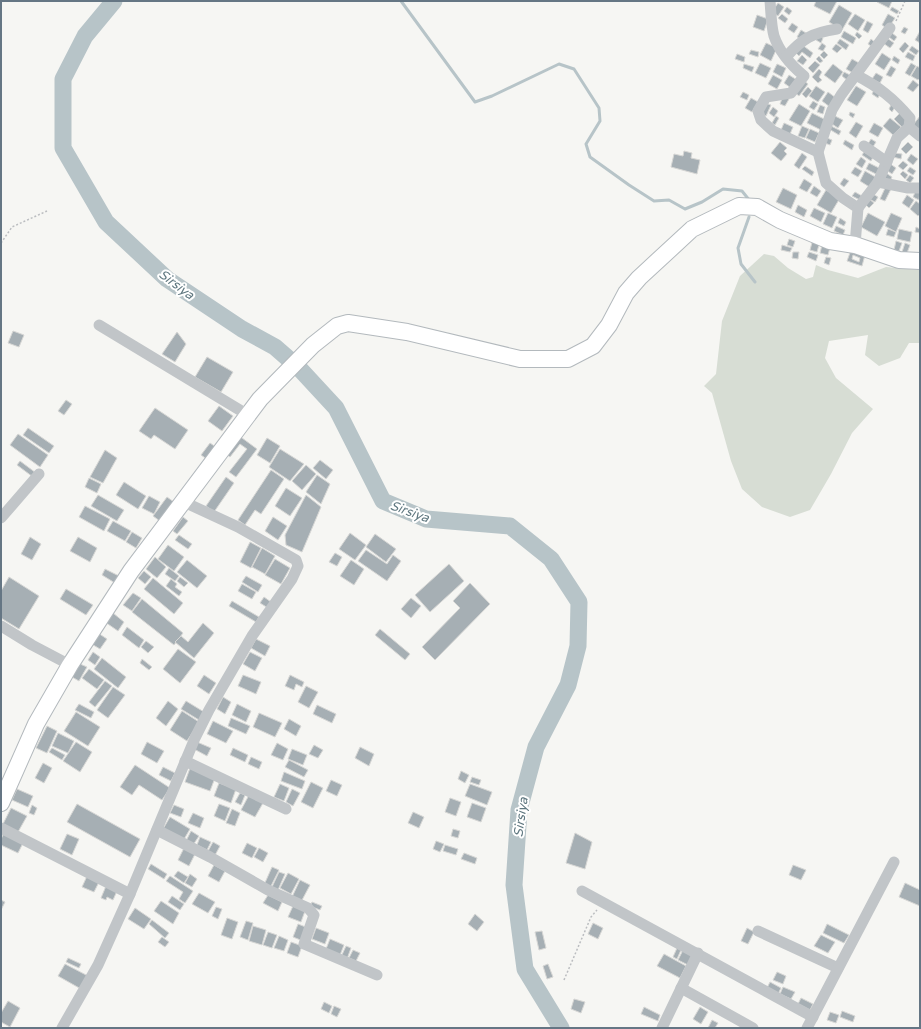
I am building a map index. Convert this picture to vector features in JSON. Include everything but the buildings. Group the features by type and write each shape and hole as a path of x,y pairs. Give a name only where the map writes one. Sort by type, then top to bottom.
{"street":[{"path":"770,1 774,36 786,56 804,76 791,93 766,96 758,111 762,120 773,131 818,152"},
{"path":"858,208 843,198 826,183 818,152 832,110 840,95 890,28"},
{"path":"786,56 798,44 813,34 837,29"},
{"path":"854,245 858,208 878,182 897,138 909,127 910,118 899,105 875,84 856,75"},
{"path":"909,127 920,136"},
{"path":"864,146 887,162"},
{"path":"878,182 908,188 920,188"},
{"path":"1,803 36,724 70,665 131,571 260,400 313,345 337,326 348,323 407,332 520,359 568,359 593,346 609,326 626,293 639,278 692,230 739,206 757,207 780,220 830,241 854,245 899,260 920,261"},
{"path":"99,325 248,415"},
{"path":"1,518 39,474"},
{"path":"62,1028 98,965 130,894 195,738 209,710 252,636 292,579 298,566 296,560 238,527 184,502"},
{"path":"1,626 32,645 70,665"},
{"path":"185,761 286,809"},
{"path":"1,828 130,894"},
{"path":"157,830 210,857 268,890 308,908 314,915 304,944 377,975"},
{"path":"807,1028 894,862"},
{"path":"582,891 813,1017"},
{"path":"758,930 838,968"},
{"path":"662,1028 698,953"},
{"path":"681,988 753,1028"}],"path":[{"path":"890,28 897,20 905,1"},
{"path":"1,243 12,227 47,211"},
{"path":"564,980 592,917 604,903"}],"shaded area":[{"path":"764,254 774,256 788,268 806,279 813,277 816,265 828,270 858,278 886,267 920,270 920,343 909,343 900,358 879,366 865,355 868,335 829,341 825,358 836,378 873,409 852,433 810,510 790,517 762,507 742,489 731,461 712,393 704,386 716,374 722,321 740,276"}],"waterway":[{"name":"Sirsiya","path":"114,1 85,36 63,79 63,148 106,222 167,279 242,329 275,347 299,368 336,408 383,501 426,519 510,526 551,559 579,602 578,646 568,685 536,747 519,810 514,885 525,969 561,1028"},
{"path":"401,1 475,102 492,96 559,64 574,69 599,108 600,121 586,144 590,157 654,201 669,200 685,209 702,202 723,189 742,191 750,201"},
{"path":"749,217 738,248 741,264 755,282"}]}
